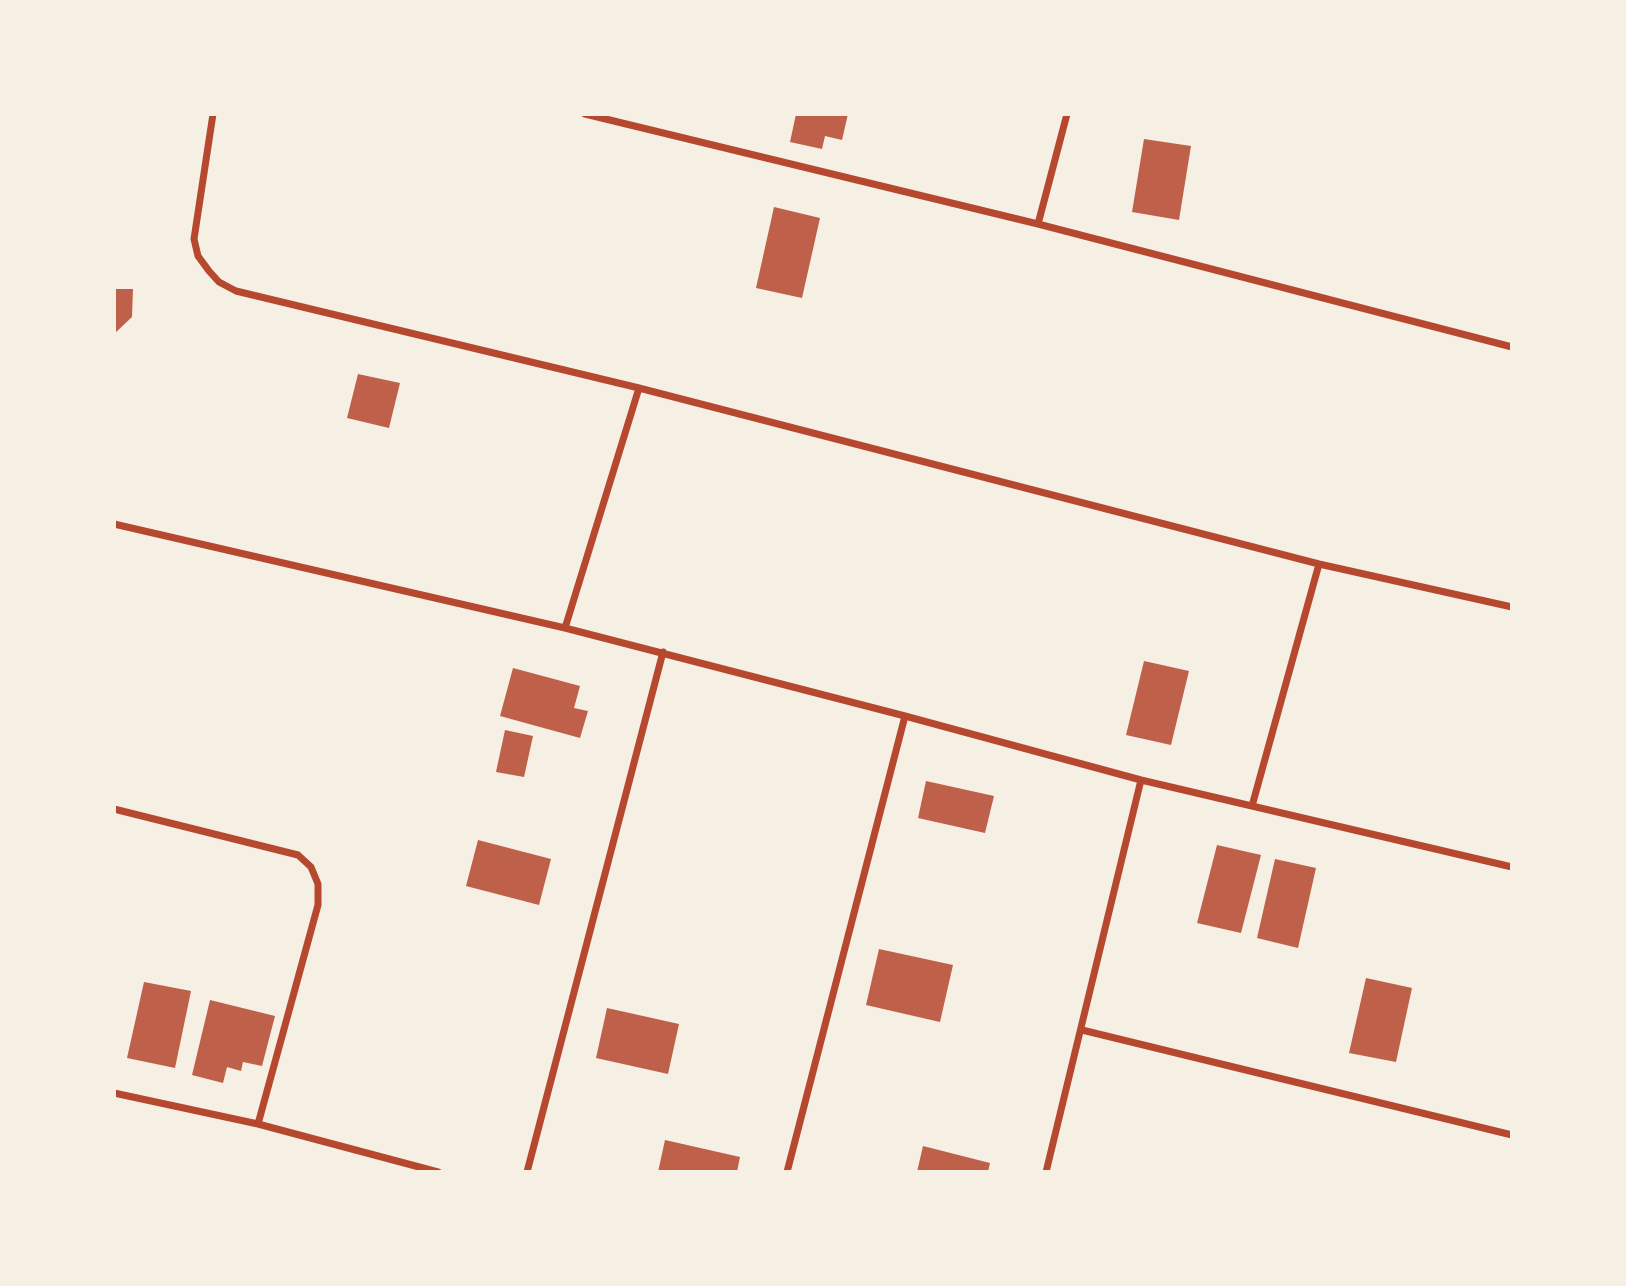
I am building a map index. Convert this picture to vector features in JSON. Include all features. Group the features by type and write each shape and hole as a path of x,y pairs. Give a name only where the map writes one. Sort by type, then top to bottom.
{"street":[{"path":"214,114 194,239 198,256 219,282 236,291 639,388 1319,565 1512,607"},
{"path":"585,114 1038,224 1512,347"},
{"path":"1038,224 1067,114"},
{"path":"565,628 639,388"},
{"path":"114,524 663,652 1141,780 1512,867"},
{"path":"1252,806 1319,565"},
{"path":"527,1172 663,652"},
{"path":"787,1172 905,716"},
{"path":"1046,1172 1141,780"},
{"path":"114,810 298,855 311,867 318,884 318,905 258,1124"},
{"path":"1082,1030 1512,1135"},
{"path":"114,1093 258,1124 438,1172"}],"building":[{"path":"796,114 848,114 842,140 825,136 822,149 790,142"},
{"path":"1144,139 1191,146 1179,220 1132,212"},
{"path":"774,207 820,218 802,298 756,288"},
{"path":"114,289 133,289 132,317 114,334"},
{"path":"358,374 400,383 389,428 347,418"},
{"path":"1144,661 1189,671 1171,745 1126,735"},
{"path":"513,668 580,686 574,708 588,711 580,738 500,716"},
{"path":"505,730 533,736 524,777 496,772"},
{"path":"926,781 994,796 985,833 918,818"},
{"path":"478,840 551,859 539,905 466,886"},
{"path":"1217,845 1261,855 1241,933 1197,923"},
{"path":"1275,859 1316,868 1298,948 1257,938"},
{"path":"879,949 953,965 940,1022 866,1005"},
{"path":"1366,978 1412,988 1396,1062 1349,1053"},
{"path":"144,982 191,991 175,1068 127,1058"},
{"path":"210,1000 275,1016 262,1066 243,1062 241,1071 227,1067 223,1083 192,1075"},
{"path":"607,1008 679,1024 668,1074 596,1058"},
{"path":"665,1140 740,1157 737,1172 658,1172"},
{"path":"923,1146 990,1163 988,1172 917,1172"}]}
